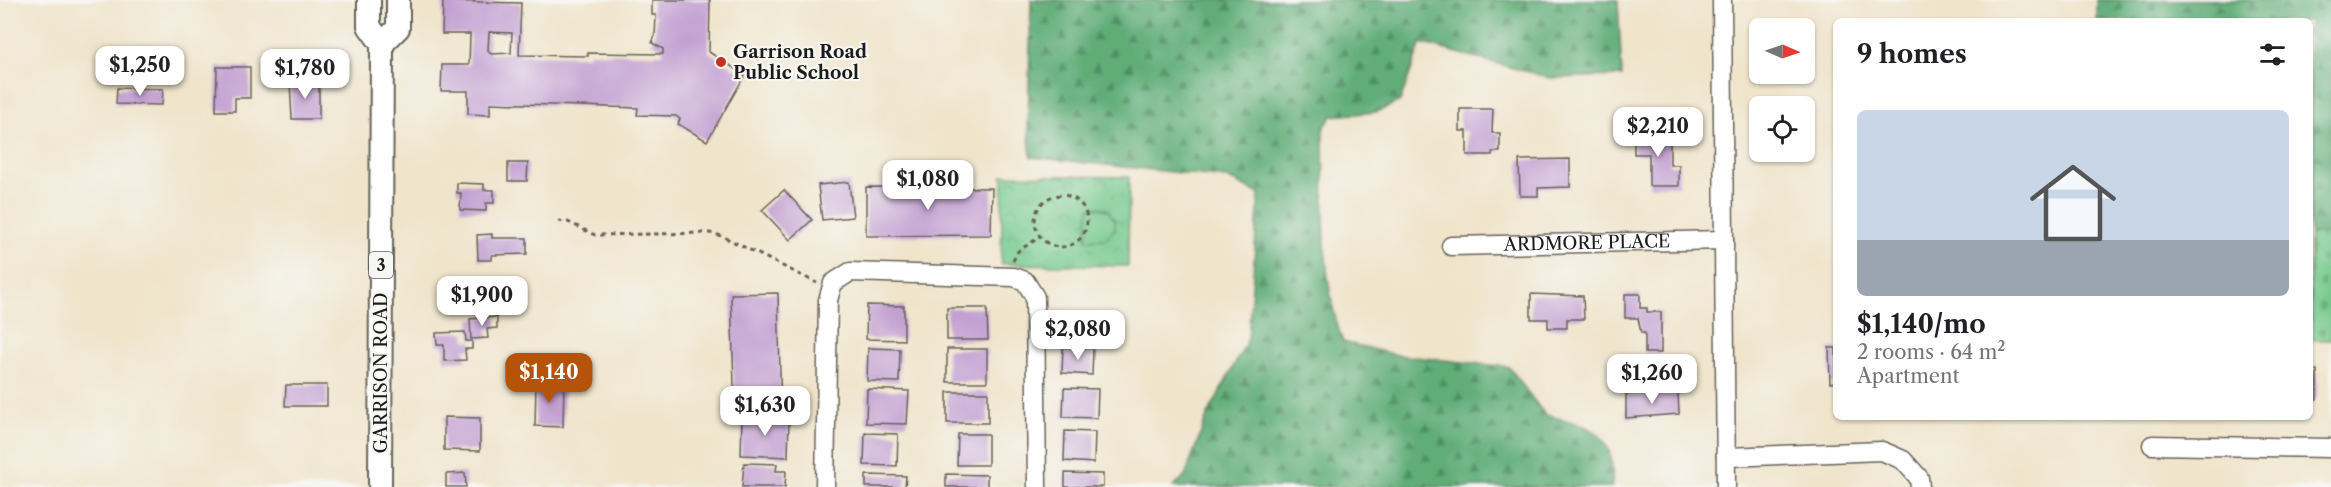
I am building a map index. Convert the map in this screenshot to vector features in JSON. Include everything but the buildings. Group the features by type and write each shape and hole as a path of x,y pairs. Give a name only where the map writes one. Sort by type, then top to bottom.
{"main road":[{"name":"GARRISON ROAD","path":"369,0 369,26 382,44 380,487"},
{"path":"382,44 398,28 398,0"}],"street":[{"path":"1722,0 1726,487"},
{"name":"ARDMORE PLACE","path":"1451,246 1724,240"},
{"path":"825,487 826,328 830,289 839,277 850,272 1010,277 1025,281 1035,297 1037,487"},
{"path":"2152,445 2331,448"},
{"path":"1726,457 1882,451 1903,460 1920,478 1920,487"}],"path":[{"path":"1066,196 1081,205 1087,220 1082,236 1077,242 1061,247 1053,246 1040,237 1035,220 1042,204 1049,198 1066,196"},
{"path":"558,221 568,222 595,235 710,233 722,236 830,289"},
{"path":"1010,277 1013,257 1018,251 1040,237"}],"green space":[{"path":"1031,0 1618,0 1622,76 1550,78 1421,43 1400,101 1377,112 1332,116 1323,129 1327,264 1335,317 1343,342 1397,355 1509,367 1545,415 1576,423 1598,434 1610,454 1612,487 1173,487 1185,476 1207,416 1248,339 1259,194 1227,178 1031,157 1028,124"},
{"path":"2097,0 2331,0 2331,299 2313,283 2313,18 2097,18"},
{"path":"1003,175 1129,177 1128,266 1001,264"},
{"path":"1095,207 1108,210 1115,221 1115,229 1105,239 1086,240 1089,209"},
{"path":"2313,234 2331,234 2331,340 2313,340"}],"place":[{"name":"Garrison Road Public School","path":"721,62"}]}
